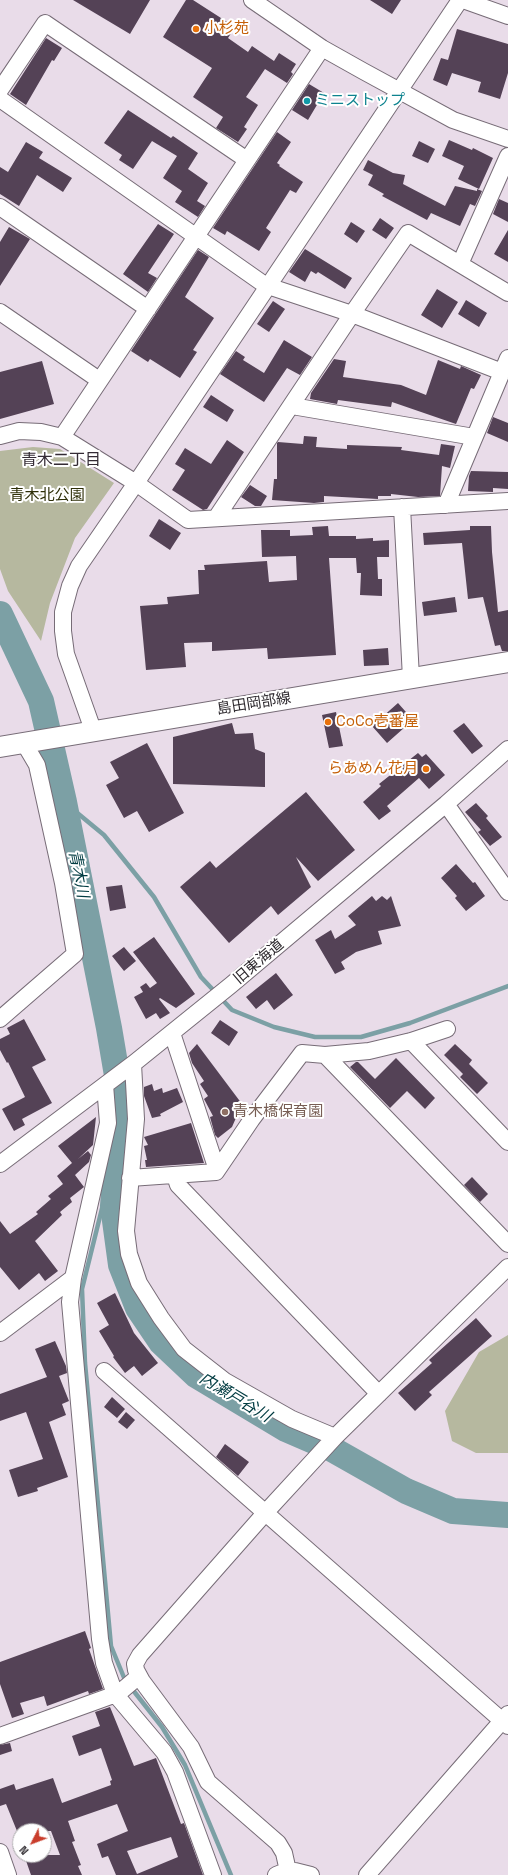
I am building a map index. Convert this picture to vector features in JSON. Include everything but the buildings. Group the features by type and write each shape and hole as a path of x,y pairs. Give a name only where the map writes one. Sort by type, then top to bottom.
{"main road":[{"name":"島田岡部線","path":"0,747 92,730 508,662"}],"street":[{"path":"92,730 66,654 63,631 63,612 70,586 78,566 136,483 460,0"},
{"path":"463,0 508,16"},
{"path":"258,2 322,48 453,120 508,139"},
{"path":"0,90 45,23 247,160"},
{"path":"62,437 99,380 198,236 322,48"},
{"path":"0,99 268,286 505,365 446,504"},
{"path":"460,264 508,156"},
{"path":"0,207 148,309"},
{"path":"216,518 408,232 508,293"},
{"path":"0,312 99,380"},
{"path":"292,406 474,437"},
{"path":"0,436 19,431 41,432 62,437 136,483 188,520 508,501"},
{"path":"402,507 411,678"},
{"path":"0,1018 75,954 63,883 37,765 26,742"},
{"name":"旧東海道","path":"0,1164 133,1064 231,986 446,804 508,749"},
{"path":"446,804 508,892"},
{"path":"130,1178 216,1172 252,1119 302,1053 325,1055 369,1051 411,1041 447,1029"},
{"path":"172,1033 217,1170"},
{"path":"411,1041 508,1142"},
{"path":"325,1055 508,1244"},
{"path":"133,1064 136,1120 126,1230 129,1254 140,1283 161,1318 184,1349 225,1382 292,1419 335,1437"},
{"path":"105,1085 108,1123 105,1143 73,1278 70,1302 100,1639 104,1663 117,1694 164,1752 175,1772 213,1875"},
{"path":"174,1176 178,1184 379,1394"},
{"path":"311,1875 295,1871 282,1873 284,1853 278,1843 208,1782 191,1747 158,1705 139,1676 135,1664 140,1655 266,1512 335,1437 508,1267"},
{"path":"0,1333 73,1278"},
{"path":"104,1371 506,1720 367,1875"},
{"path":"0,1736 117,1694 139,1676"},
{"path":"0,1852 8,1875"}],"green space":[{"name":"青木北公園","path":"33,447 60,449 114,483 75,538 50,603 41,641 8,591 0,569 0,451"},
{"path":"508,1335 508,1453 476,1453 452,1441 445,1411 479,1352"}],"waterway":[{"name":"内瀬戸谷川","path":"0,614 41,701 64,802 109,1028 121,1099 113,1206 121,1265 138,1308 161,1342 196,1375 286,1429 330,1448 406,1491 453,1511 508,1515"},
{"path":"64,802 104,835 154,897 201,977 232,1010 274,1027 315,1037 361,1037 410,1023 508,986"},
{"path":"118,1144 82,1289 85,1363 111,1646 125,1680 162,1727 185,1765 231,1875"}],"place":[{"name":"小杉苑","path":"196,29"},
{"name":"ミニストップ","path":"307,101"},
{"name":"CoCo壱番屋","path":"328,722"},
{"name":"らあめん花月","path":"426,769"},
{"name":"青木橋保育園","path":"225,1112"}],"district":[{"name":"青木二丁目","path":"61,461"}],"water label":[{"name":"青木川","path":"78,874"}]}
